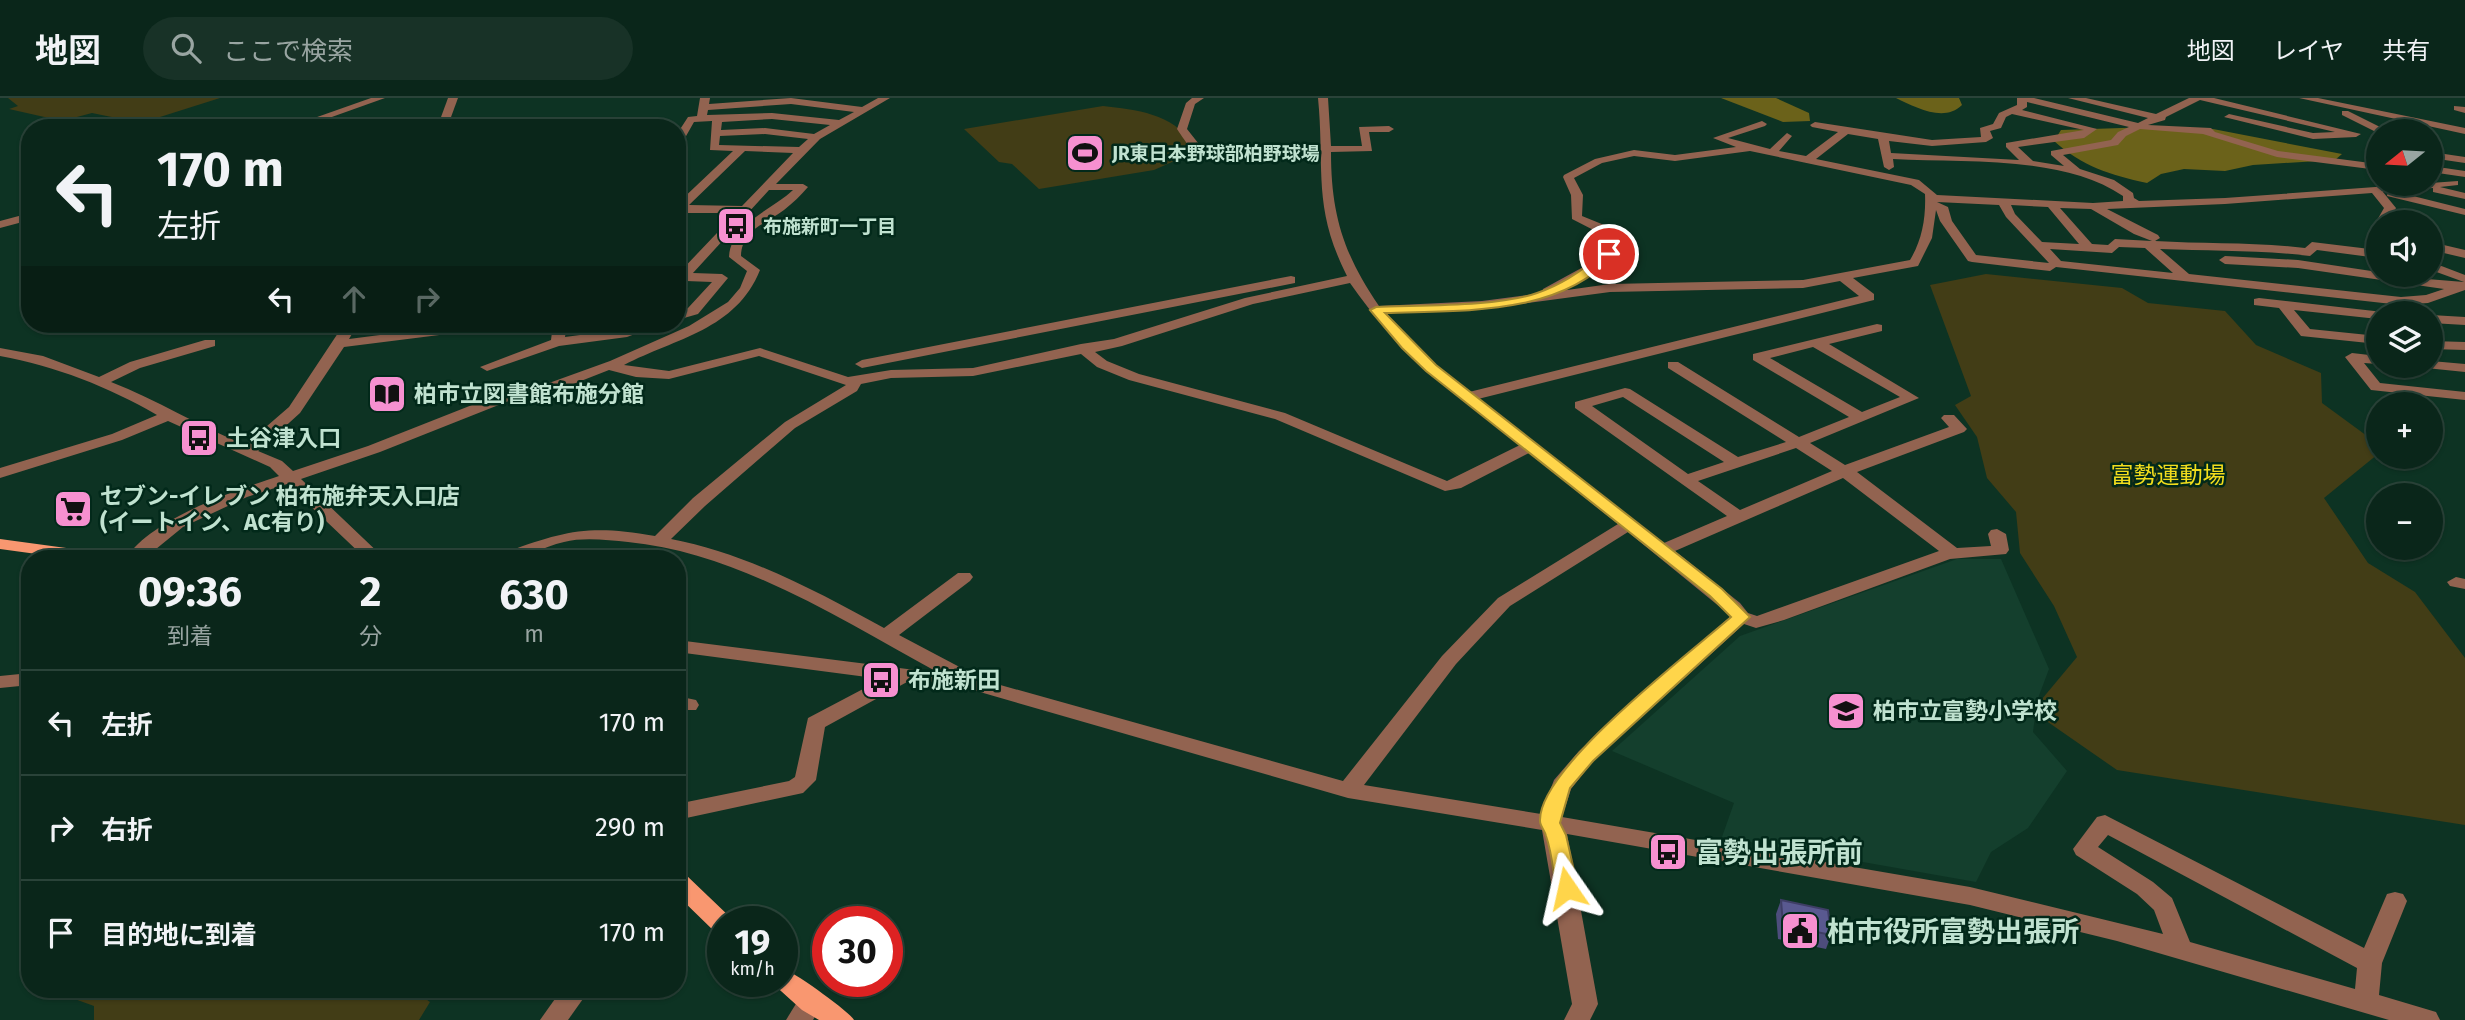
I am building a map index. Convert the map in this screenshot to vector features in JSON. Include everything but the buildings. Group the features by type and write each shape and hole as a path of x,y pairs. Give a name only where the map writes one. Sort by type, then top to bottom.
{"main road":[{"path":"0,544 44,550"},
{"path":"686,889 707,909"},
{"path":"805,1011 841,1020"}],"street":[{"path":"318,119 380,98"},
{"path":"445,119 453,98"},
{"path":"820,104 831,98"},
{"path":"686,274 801,150 816,137 885,98"},
{"path":"1199,98 1191,103 1182,129 1198,150 1211,159"},
{"path":"1323,98 1324,196 1340,250 1376,310 1406,346 1734,607 1741,617 1756,622 1954,554 2000,550 1997,534"},
{"path":"1986,139 1989,133 1984,130 1997,125 2003,116 2022,107 2025,101 2022,98"},
{"path":"2022,98 2140,126 2211,131 2208,133 2277,154 2366,165"},
{"path":"2073,98 2204,128 2247,108"},
{"path":"2079,173 2055,153 2114,143 2122,134 2199,98 2356,134 2354,137 2313,136 2229,117"},
{"path":"2233,98 2271,105 2334,108"},
{"path":"2304,98 2465,131"},
{"path":"2347,107 2363,98"},
{"path":"686,128 691,119 708,110 778,101 864,110"},
{"path":"2139,101 2175,109"},
{"path":"2322,102 2366,123"},
{"path":"708,110 841,123"},
{"path":"708,110 715,133 714,148 801,150"},
{"path":"1815,125 1883,137 1960,143 1986,139 2011,146 2084,135 2092,129 2011,111"},
{"path":"1376,310 1482,305 1610,288 1770,287 1843,277 1914,263 1927,240 1931,193 1915,182 1772,153 1718,138 1762,124"},
{"path":"1324,149 1368,149 1363,129 1389,129"},
{"path":"1808,160 1847,130"},
{"path":"715,133 765,131 816,137"},
{"path":"1772,153 1787,136"},
{"path":"1883,137 1891,177"},
{"path":"2011,146 2031,165"},
{"path":"686,202 742,148"},
{"path":"1539,297 1593,268 1618,245 1619,239 1615,234 1588,225 1576,217 1574,212 1577,195 1568,177 1573,173 1599,161 1634,153 1675,158 1750,148"},
{"path":"1819,152 1888,161 2031,165 2109,181 2122,188 2129,195 2128,200 2136,204"},
{"path":"2443,157 2465,160"},
{"path":"1888,161 1929,175"},
{"path":"2443,171 2465,174"},
{"path":"686,330 720,315 743,295 752,281 754,270 735,257 734,249 751,223 779,208 803,187 766,187"},
{"path":"2443,188 2465,197"},
{"path":"1932,202 1998,201 2093,206 2225,201 2366,191"},
{"path":"2401,196 2465,212"},
{"path":"1932,202 1944,209 1946,221 1972,258 2050,267 2027,246 1998,201"},
{"path":"1998,201 2057,264 2243,282 2401,302 2428,299 2462,284"},
{"path":"2050,204 2089,248"},
{"path":"2093,206 2109,212 2137,233 2178,245"},
{"path":"686,209 745,210"},
{"path":"0,225 21,219"},
{"path":"2459,253 2465,240"},
{"path":"2037,245 2112,249 2115,243 2214,248 2269,247 2304,253 2310,252 2312,246 2366,253"},
{"path":"2148,244 2186,278"},
{"path":"2214,248 2243,282"},
{"path":"2225,260 2298,264 2462,284"},
{"path":"611,366 636,373 669,375 760,352 847,381 891,374 973,372 1081,348 1117,343 1250,301 1352,273"},
{"path":"862,364 1352,273"},
{"path":"2443,273 2462,284"},
{"path":"1467,397 1870,297 1843,277"},
{"path":"686,280 722,278 694,311 686,313"},
{"path":"2259,302 2366,314"},
{"path":"2283,305 2306,333 2366,339"},
{"path":"2443,320 2465,321"},
{"path":"1861,418 1758,357 1877,328"},
{"path":"249,450 271,435 302,398 346,333"},
{"path":"339,344 425,333"},
{"path":"557,342 558,333"},
{"path":"487,367 557,342 627,333"},
{"path":"145,550 177,523 241,494 374,449 510,395 554,387 611,366 679,333"},
{"path":"99,382 135,365 210,343"},
{"path":"1686,480 1800,442 1912,398 1818,343"},
{"path":"2443,345 2465,346"},
{"path":"1081,348 1102,364 1134,377 1280,416 1446,486 1455,485 1530,446"},
{"path":"0,352 38,359 139,398 191,428 249,450 276,464 367,550"},
{"path":"2366,359 2352,357 2366,374"},
{"path":"1673,365 1845,471 1954,554"},
{"path":"2443,366 2464,369"},
{"path":"2369,378 2376,387 2465,396"},
{"path":"660,541 699,502 790,425 852,388 856,381"},
{"path":"1736,463 1625,392 1580,405 1739,517"},
{"path":"0,473 117,437 169,415"},
{"path":"1662,550 1845,471 1959,429 1949,418"},
{"path":"1348,790 1449,660 1504,602 1629,524"},
{"path":"532,550 578,535 660,541 756,572 803,592 974,684"},
{"path":"884,637 964,577"},
{"path":"1577,1020 1585,1004 1572,916 1556,835 1550,823 1554,802 1562,785 1586,756 1741,617"},
{"path":"686,647 974,684 1348,790 1970,896 2071,919 2427,1020"},
{"path":"686,810 795,788 805,780 815,723 904,675"},
{"path":"0,682 21,679"},
{"path":"2181,950 2164,905 2146,888 2084,849 2105,823 2370,963"},
{"path":"2366,1002 2370,963 2395,901"},
{"path":"553,1020 570,998"}],"shaded area":[{"path":"1721,98 1776,98 1809,113 1810,121 1783,122"},
{"path":"1896,98 1959,98 1962,105 1947,113 1938,113 1920,109"},
{"path":"2152,127 2213,129 2342,154 2335,160 2253,165 2225,171 2184,169 2161,174 2147,183 2097,168 2075,157 2054,141 2061,130"},
{"name":"柏市立富勢小学校","path":"1957,559 2001,559 2049,669 2037,701 2033,732 2067,771 2028,828 1991,852 1976,882 1722,837 1734,803 1612,751 1740,636"}],"green space":[{"path":"8,98 220,98 154,119 121,119 92,113 70,119 53,119 9,109 18,106"},
{"name":"JR東日本野球部柏野球場","path":"1103,106 1164,119 1184,134 1192,144 1172,162 1154,170 1039,189 1012,164 999,162 964,129"},
{"name":"富勢運動場","path":"1986,274 2122,288 2148,303 2225,311 2256,345 2321,373 2322,403 2366,435 2366,464 2324,498 2368,563 2415,592 2465,658 2465,825 2117,770 2032,711 2077,657 2054,606 2020,553 2016,512 1987,478 1977,437 1955,405 1971,396 1930,285"},
{"path":"72,998 424,998 430,1002 419,1020 94,1020 94,1006"}],"place":[{"name":"JR東日本野球部柏野球場","path":"1085,153"},
{"name":"布施新町一丁目","path":"736,226"},
{"name":"柏市立図書館布施分館","path":"387,394"},
{"name":"土谷津入口","path":"199,438"},
{"name":"セブン-イレブン 柏布施弁天入口店 (イートイン、AC有り)","path":"73,509"},
{"name":"布施新田","path":"881,680"},
{"name":"柏市立富勢小学校","path":"1846,711"},
{"name":"富勢出張所前","path":"1668,852"},
{"name":"柏市役所富勢出張所","path":"1800,931"}],"route":[{"path":"1567,888 1556,835 1550,823 1554,802 1562,785 1586,756 1725,628 1741,617 1734,607 1716,592 1431,368 1406,346 1376,310 1482,305 1539,297 1593,268 1609,254"}]}
